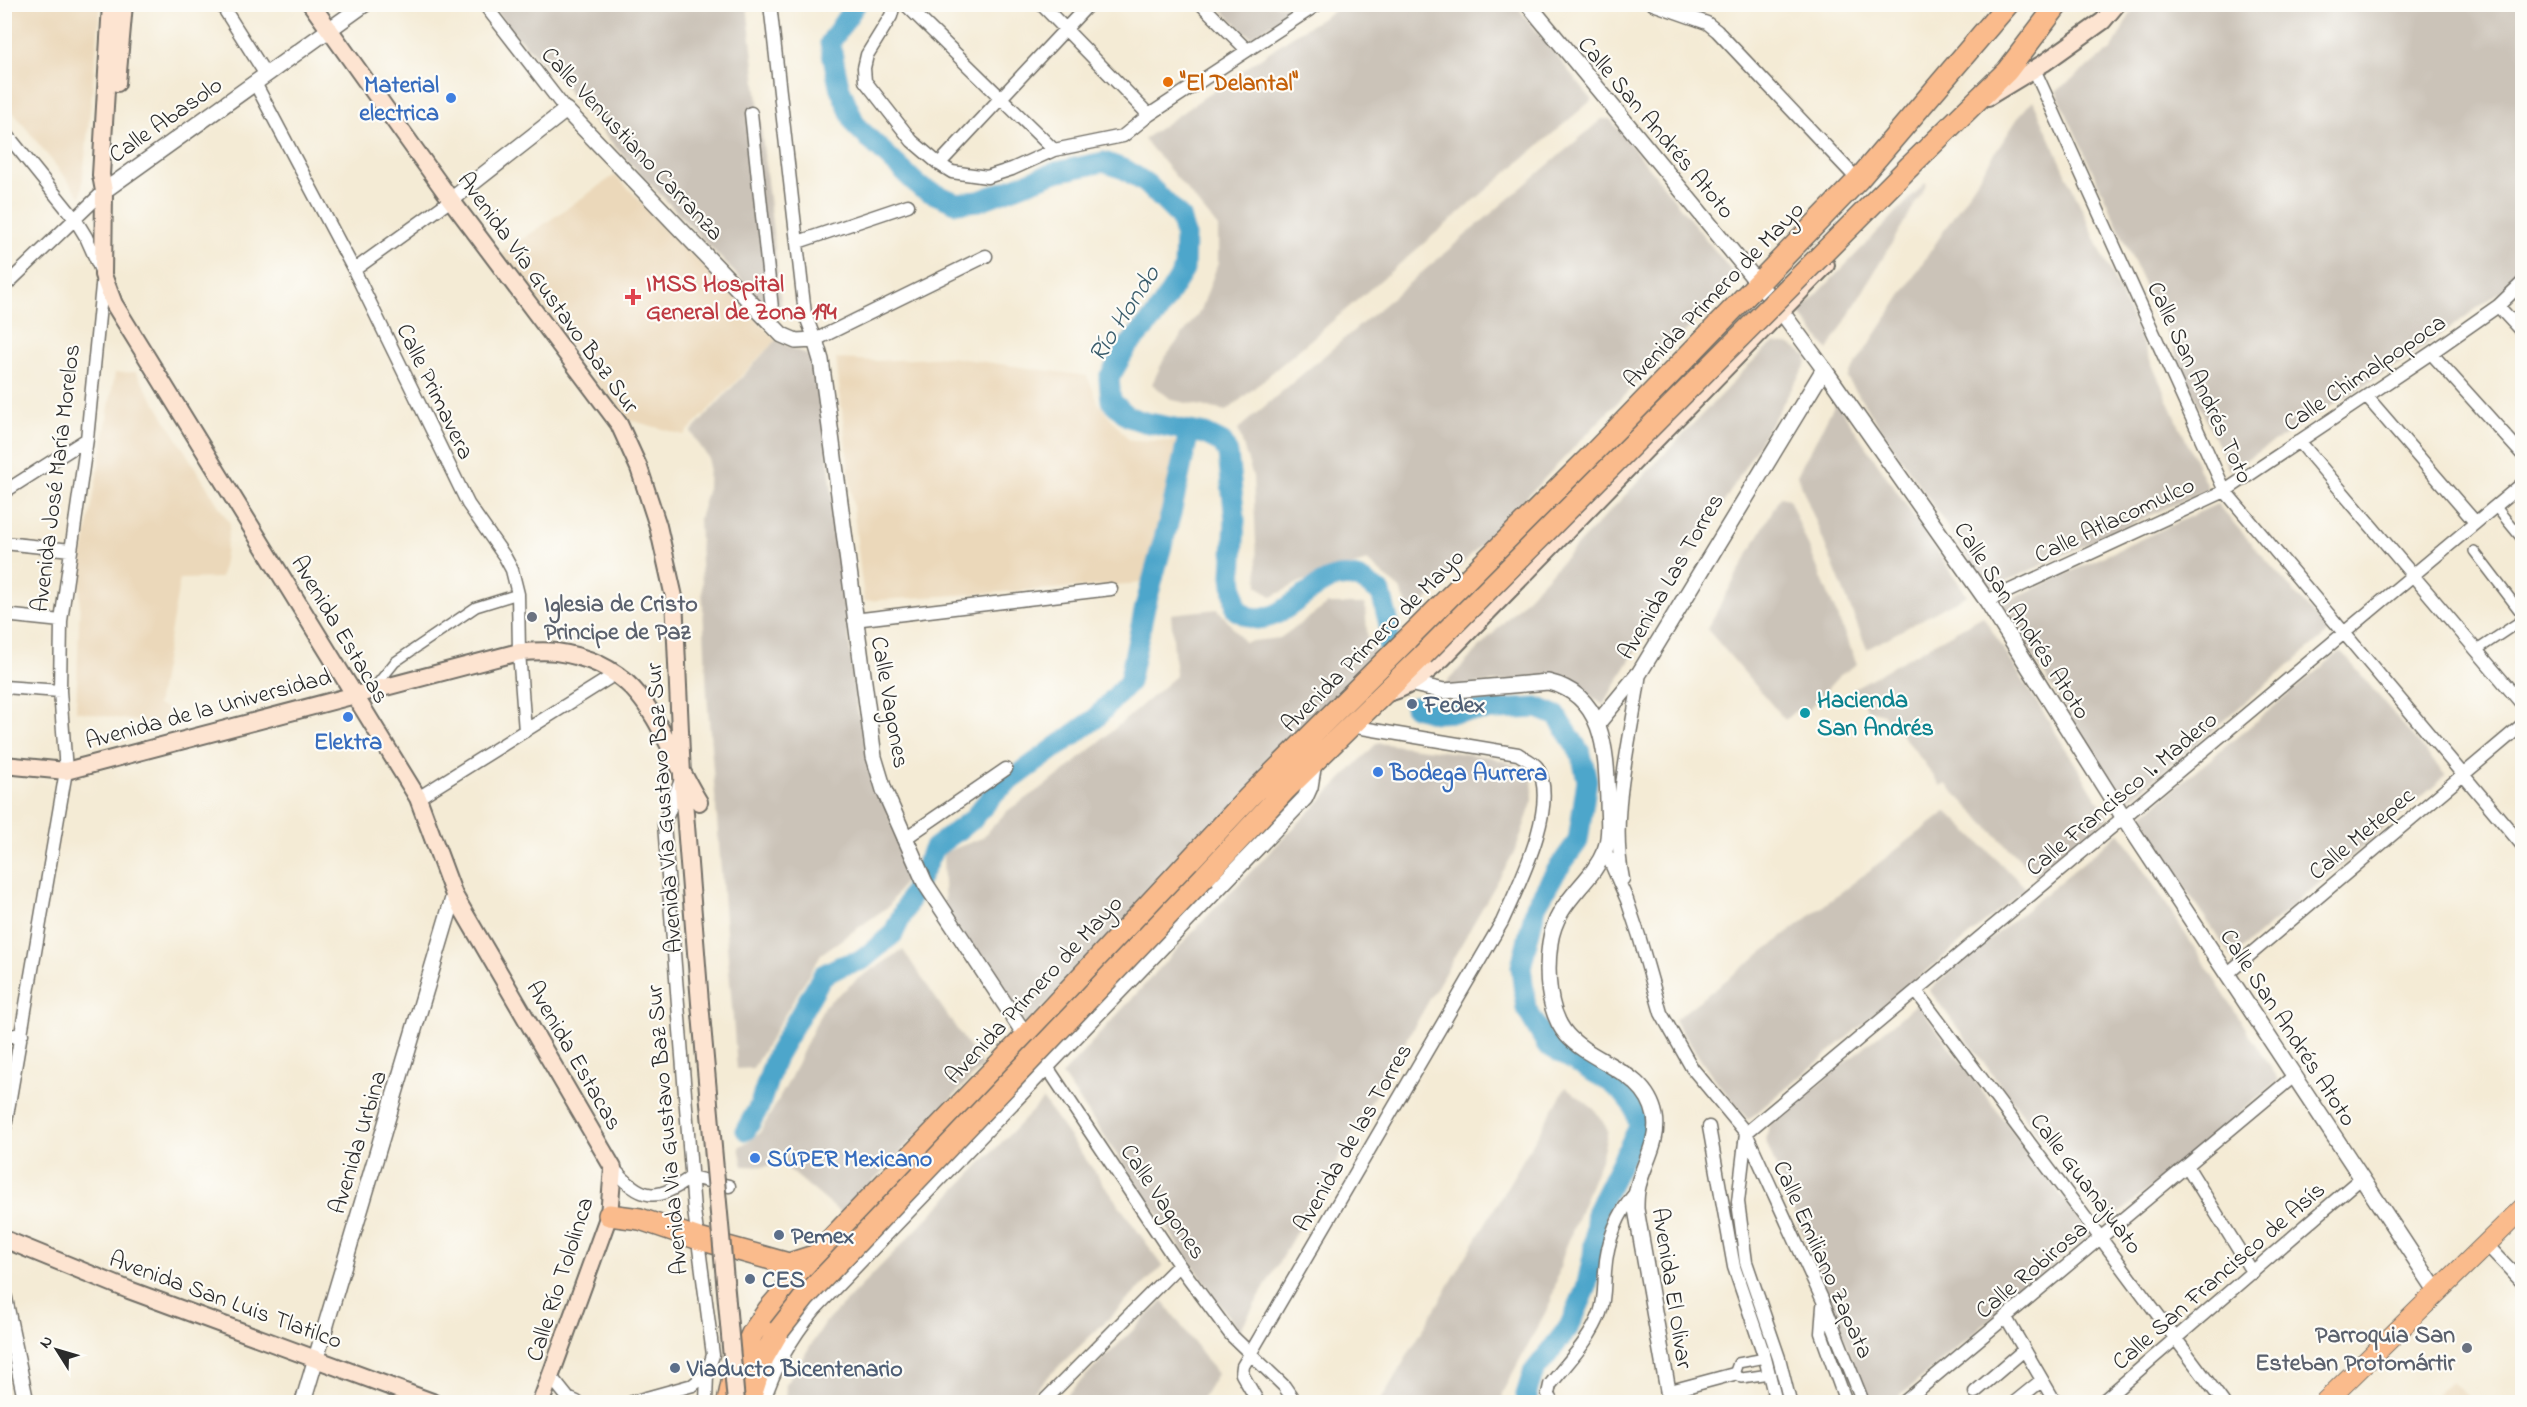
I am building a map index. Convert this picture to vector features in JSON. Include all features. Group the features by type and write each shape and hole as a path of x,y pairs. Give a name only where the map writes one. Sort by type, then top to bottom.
{"highway":[{"name":"Avenida Primero de Mayo","path":"728,1402 734,1378 752,1334 769,1309 815,1256 1026,1036 1248,797 1591,456 1759,285 1858,180 2008,4"},
{"name":"Avenida Primero de Mayo","path":"749,1402 763,1358 778,1330 804,1298 1284,791 1384,694 1910,166 1975,105 2022,54 2058,4"},
{"path":"1591,456 1606,456 1612,460 1617,465 1617,479"},
{"path":"609,1215 640,1219 699,1239 789,1264 815,1256"}],"main road":[{"name":"Avenida José María Morelos","path":"103,275 104,191 101,175 111,4"},
{"name":"Avenida José María Morelos","path":"104,191 110,171 124,4"},
{"name":"Avenida Vía Gustavo Baz Sur","path":"311,4 451,200 619,424 639,468 658,526 674,597 682,775 700,1003"},
{"name":"Avenida Primero de Mayo","path":"1975,105 2034,69 2103,21 2117,4"},
{"name":"Avenida Primero de Mayo","path":"1384,694 1402,690 1413,684 1442,659 1916,173 1924,164 1935,142"},
{"name":"Avenida Estacas","path":"103,275 119,313 180,407 352,695 418,798 454,895 613,1168"},
{"name":"Avenida de la Universidad","path":"4,765 66,771 519,652 554,651 582,657 617,673 640,694 682,775 699,802"},
{"name":"Avenida Via Gustavo Baz Sur","path":"700,1003 736,1402"},
{"name":"Calle Río Tololinca","path":"542,1402 609,1215 613,1168"},
{"path":"2325,1402 2523,1209"},
{"name":"Avenida San Luis Tlatilco","path":"4,1239 129,1290 432,1402"}],"street":[{"name":"Calle Primavera","path":"221,4 261,79 468,504 506,557 518,594 519,652 525,731"},
{"name":"Calle Abasolo","path":"4,287 104,191 365,4"},
{"name":"Calle Venustiano Carranza","path":"484,4 566,110 774,327 796,341 815,340"},
{"path":"770,4 805,314 815,340 986,256"},
{"path":"894,4 891,16 867,55 864,68 865,81 912,141 939,164 952,172 987,177 1012,169 1054,150 1123,136 1149,115 1318,4"},
{"path":"904,4 1054,150"},
{"path":"1041,4 1149,115"},
{"path":"939,164 1000,96 1089,4"},
{"path":"1201,4 1247,50"},
{"name":"Calle San Andrés Atoto","path":"1528,4 1781,311 1824,369 1987,601 2124,818 2437,1292"},
{"path":"1653,4 1707,23 1717,31 1858,180"},
{"name":"Calle San Andrés Toto","path":"2034,69 2226,491 2523,845"},
{"path":"354,270 451,200 566,110"},
{"path":"751,114 774,327"},
{"name":"Avenida Estacas","path":"4,131 75,219 103,275"},
{"path":"798,242 908,205"},
{"name":"Avenida José María Morelos","path":"4,1133 66,771 60,691 61,621 87,439 103,275"},
{"name":"Calle Chimalpopoca","path":"2226,491 2431,353 2498,306 2523,283"},
{"path":"2498,306 2523,332"},
{"path":"1763,330 1782,329 1798,334"},
{"name":"Calle Vagones","path":"815,340 821,360 874,758 884,790 925,883 1026,1036"},
{"path":"2431,353 2523,454"},
{"name":"Avenida Las Torres","path":"1627,900 1620,863 1620,836 1625,754 1634,717 1640,672 1824,369"},
{"path":"2367,397 2475,522"},
{"path":"4,492 87,439"},
{"path":"2300,441 2523,704"},
{"name":"Calle Francisco I. Madero","path":"1746,1133 2523,484"},
{"name":"Calle Atlacomulco","path":"1987,601 2226,491"},
{"path":"2495,506 2523,539"},
{"path":"4,543 71,550"},
{"path":"2474,551 2523,614"},
{"path":"854,621 1111,589"},
{"path":"373,690 395,662 476,607 518,594"},
{"path":"4,615 61,621"},
{"path":"2477,650 2523,620"},
{"path":"1598,723 1640,672"},
{"path":"418,798 617,673"},
{"path":"1413,684 1444,691 1548,682 1563,686 1576,694 1598,723 1605,747 1608,833 1605,850"},
{"path":"4,687 60,691"},
{"name":"Calle Metepec","path":"2227,974 2523,725"},
{"name":"Avenida de las Torres","path":"1258,1402 1242,1374 1243,1366 1502,922 1523,876 1543,814 1544,785 1536,765 1518,754 1350,726"},
{"name":"Avenida Primero de Mayo","path":"762,1402 775,1365 790,1337 814,1308 1305,798 1310,787 1314,762"},
{"path":"904,839 1006,769"},
{"name":"Avenida Via Gustavo Baz Sur","path":"682,775 664,824 691,1177 713,1355 707,1374"},
{"name":"Calle Emiliano Zapata","path":"1605,850 1627,900 1661,1013 1692,1068 1746,1133 1823,1302 1863,1402"},
{"name":"Avenida El Olivar","path":"1605,850 1564,905 1555,923 1550,941 1549,979 1554,1008 1559,1023 1567,1035 1635,1082 1650,1103 1655,1117 1655,1130 1637,1191 1638,1229 1669,1397"},
{"name":"Avenida Urbina","path":"303,1402 454,895"},
{"name":"Calle Guanajuato","path":"1916,991 2223,1402"},
{"path":"4,1037 22,1034"},
{"name":"Calle Vagones","path":"1047,1067 1179,1265 1231,1335 1284,1386 1295,1402"},
{"name":"Calle Robirosa","path":"1904,1402 2294,1076"},
{"path":"946,1119 972,1144"},
{"name":"Calle Emiliano Zapata","path":"1709,1127 1740,1265 1776,1402"},
{"name":"Calle Emiliano Zapata","path":"1746,1133 1738,1202 1740,1265 1779,1358 1790,1402"},
{"path":"2187,1166 2253,1272"},
{"path":"613,1168 625,1181 646,1194 659,1196 670,1192 691,1177 729,1186"},
{"name":"Calle San Francisco de Asís","path":"2102,1402 2361,1178"},
{"path":"1553,1402 1548,1394 1550,1385 1595,1324 1601,1310 1605,1292 1606,1255 1614,1228 1623,1208 1637,1191"},
{"path":"2486,1244 2523,1282"},
{"path":"1043,1402 1179,1265"},
{"path":"4,1296 26,1402"},
{"path":"1823,1302 1821,1333 1846,1402"},
{"path":"2006,1318 2055,1402"},
{"path":"1975,1392 2024,1350"},
{"path":"1734,1374 1738,1363 1765,1358"},
{"path":"632,1402 693,1385 707,1374"},
{"path":"706,1402 707,1374"},
{"path":"1669,1397 1734,1374 1742,1378 1769,1374"},
{"path":"552,1378 568,1398 577,1402"},
{"path":"2015,1402 2042,1380"}],"shaded area":[{"path":"5,4 101,5 81,197 5,102"},
{"path":"1345,4 1516,5 1592,100 1227,411 1172,400 1152,384 1164,359 1201,310 1218,263 1218,227 1144,139 1288,39"},
{"path":"491,5 747,5 782,312 768,308 619,151"},
{"path":"1216,5 1302,5 1251,37"},
{"path":"2135,5 2522,5 2522,276 2408,358 2229,470 2056,91 2112,49"},
{"path":"2033,100 2208,489 1989,589 1847,378 2020,115"},
{"path":"1602,119 1610,119 1737,278 1412,616 1400,589 1367,561 1300,582 1272,597 1258,586 1253,477 1238,429"},
{"name":"IMSS Hospital General de Zona 194","path":"615,175 776,340 684,435 623,418 501,254"},
{"path":"1925,183 1927,184 1828,350 1799,313"},
{"path":"776,340 813,358 818,371 857,708 868,755 909,874 889,906 821,954 753,1068 737,1069 707,695 699,519 708,488 709,459 691,432"},
{"path":"1774,343 1790,345 1807,356 1807,363 1603,705 1570,681 1541,678 1442,687 1756,358"},
{"path":"949,357 1087,376 1099,404 1129,440 1183,442 1144,583 864,601 836,359 879,361"},
{"path":"136,372 230,524 221,578 180,579 157,705 168,709 163,726 76,711 81,567 115,373"},
{"path":"1836,402 1967,595 1867,649 1797,475"},
{"path":"1780,497 1789,499 1857,664 1839,676 1805,713 1795,711 1785,720 1707,629"},
{"path":"2217,504 2329,632 2124,804 2001,604"},
{"path":"1328,604 1365,604 1368,644 1380,656 1026,1025 945,910 943,853 982,838 1007,811 1063,773 1176,676 1171,614 1218,609 1244,642 1280,638"},
{"path":"1983,616 2109,818 2037,877 1946,784 1941,786 1913,748 1883,714 1868,710 1854,688"},
{"path":"2341,651 2446,776 2232,957 2138,819"},
{"path":"1377,743 1491,757 1532,771 1533,800 1516,849 1239,1332 1062,1075 1212,911"},
{"path":"1947,811 2026,888 1748,1120 1711,1075 1674,1020"},
{"path":"2120,832 2279,1080 2106,1225 1929,990"},
{"path":"903,950 982,1066 842,1214 786,1167 743,1166 739,1147 759,1134 789,1081 824,1006 859,978"},
{"path":"1917,1004 2090,1234 1893,1402 1869,1402 1765,1139 1771,1123"},
{"path":"1566,1087 1595,1110 1608,1130 1601,1159 1564,1252 1551,1302 1502,1393 1503,1402 1380,1402"},
{"path":"1043,1100 1163,1266 1022,1402 785,1402 786,1384 825,1323"},
{"path":"1163,1301 1217,1374 1200,1402 1059,1402"},
{"path":"2450,1381 2474,1402 2430,1402"}],"waterway":[{"name":"Río Hondo","path":"856,4 830,43 839,86 856,126 921,188 956,203 979,201 1056,172 1104,162 1126,170 1147,184 1180,217 1185,235 1184,270 1156,315 1127,347 1109,378 1111,401 1129,417 1205,434 1223,443 1228,454 1235,520 1232,576 1236,610 1255,619 1270,617 1330,580 1343,577 1357,578 1381,593 1389,624 1388,652"},
{"path":"746,1130 759,1107 776,1056 823,975 841,966 862,960 893,934 934,848 973,819 996,791 1095,719 1129,682 1145,607 1171,513 1189,432"},
{"name":"Río Hondo","path":"1415,707 1435,713 1538,708 1557,716 1581,754 1587,780 1578,841 1555,873 1536,906 1521,967 1526,1008 1547,1045 1612,1083 1623,1093 1635,1108 1639,1127 1597,1211 1593,1256 1586,1289 1569,1327 1533,1373 1526,1395 1529,1402"}],"place":[{"name":"\"El Delantal\"","path":"1168,82"},
{"name":"Material electrica","path":"451,98"},
{"name":"IMSS Hospital General de Zona 194","path":"633,297"},
{"name":"Iglesia de Cristo Principe de Paz","path":"532,617"},
{"name":"Fedex","path":"1412,704"},
{"name":"Hacienda San Andrés","path":"1805,713"},
{"name":"Elektra","path":"348,717"},
{"name":"Bodega Aurrera","path":"1378,772"},
{"name":"SÚPER Mexicano","path":"755,1158"},
{"name":"Pemex","path":"779,1235"},
{"name":"CES","path":"750,1279"},
{"name":"Parroquia San Esteban Protomártir","path":"2467,1348"},
{"name":"Viaducto Bicentenario","path":"675,1368"}]}
